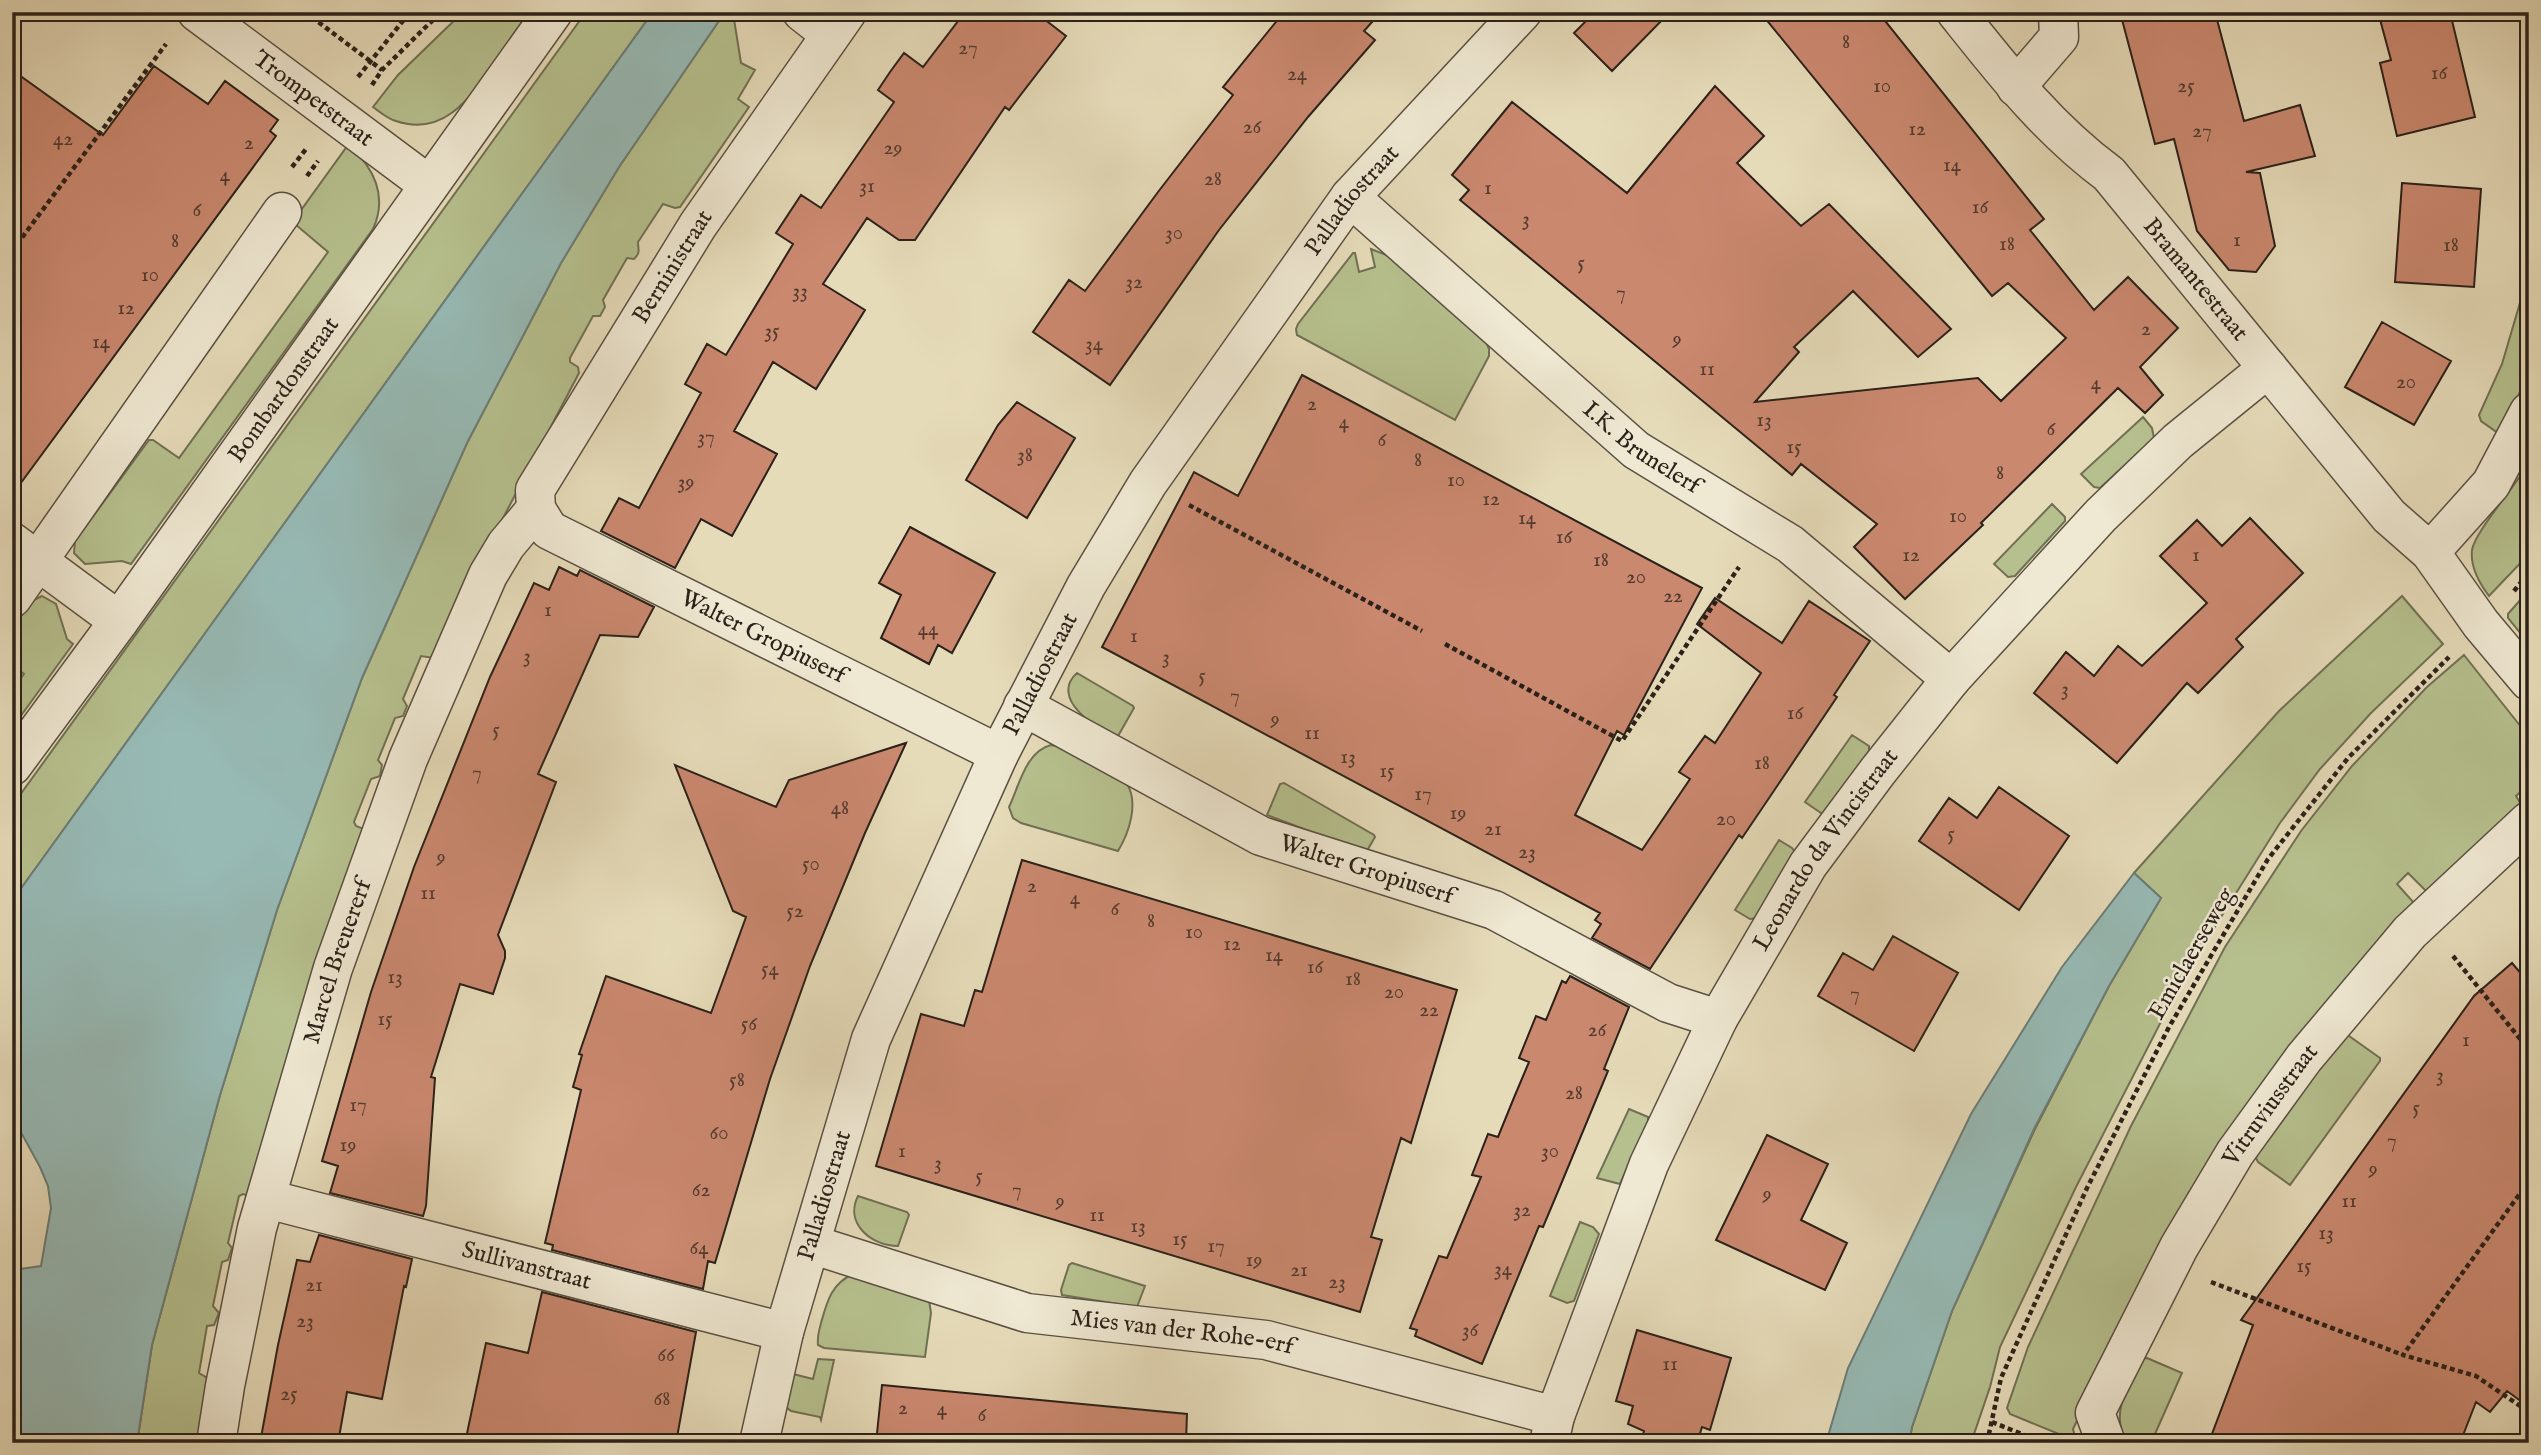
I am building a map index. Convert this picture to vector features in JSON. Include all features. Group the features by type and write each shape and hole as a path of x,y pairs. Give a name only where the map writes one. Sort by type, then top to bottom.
{"street":[{"name":"Bombardonstraat","path":"12,766 119,621 553,12"},
{"name":"Palladiostraat","path":"759,1443 784,1332 871,1038 999,754 1086,586 1148,483 1350,197 1522,12"},
{"name":"Bramantestraat","path":"1956,12 2016,87 2075,148 2109,174 2389,516 2430,552 2482,624 2529,681"},
{"path":"2016,87 2059,37 2058,12"},
{"name":"Berninistraat","path":"536,509 535,490 826,19"},
{"name":"Trompetstraat","path":"185,23 346,122 429,185"},
{"name":"I.K. Brunelerf","path":"1350,197 1636,450 1790,544 1951,678"},
{"path":"12,598 25,552 282,212"},
{"name":"Leonardo da Vincistraat","path":"1552,1429 1649,1164 1718,1019 1808,865 1951,678 2101,516 2178,441 2268,368"},
{"path":"2430,552 2491,484 2529,412"},
{"name":"Walter Gropiuserf","path":"536,509 549,530 999,754"},
{"name":"Marcel Breuererf","path":"216,1443 257,1228 334,968 408,759 488,575 506,545 536,509"},
{"path":"25,552 119,621"},
{"name":"Walter Gropiuserf","path":"1023,706 1261,836 1494,910 1668,1003 1718,1019"},
{"name":"Vitruviusstraat","path":"2106,1443 2095,1413 2169,1266 2235,1153 2304,1058 2410,932 2529,821"},
{"name":"Sullivanstraat","path":"267,1199 784,1332"},
{"name":"Mies van der Rohe-erf","path":"811,1244 1027,1313 1266,1339 1552,1429"}],"path":[{"path":"305,12 382,70"},
{"path":"282,212 382,70 441,12"},
{"path":"12,251 185,23"},
{"path":"1148,483 1422,631"},
{"path":"1445,644 1622,741 1765,529"},
{"name":"Emiclaerseweg","path":"1987,1443 2001,1378 2087,1188 2169,1027 2268,859 2348,758 2505,601 2529,572"},
{"path":"2423,920 2529,1050"},
{"path":"2403,1355 2529,1181"},
{"path":"2169,1266 2403,1355 2476,1376 2529,1412"},
{"path":"1992,1422 2043,1443"}],"green space":[{"path":"463,12 531,12 474,91 453,112 428,124 413,125 393,120 373,107 398,75"},
{"path":"586,12 653,12 12,901 12,806"},
{"path":"725,12 734,19 741,63 755,70 738,99 749,107 680,207 663,204 638,242 638,255 634,259 627,258 603,300 605,307 600,316 593,316 570,358 570,362 578,367 579,373 503,518 440,655 434,658 421,656 403,699 407,706 403,716 395,718 378,760 382,765 380,776 371,779 354,822 356,826 364,829 250,1196 239,1196 228,1243 232,1248 228,1260 222,1262 213,1306 219,1313 214,1325 207,1326 199,1373 209,1379 204,1443 137,1443 152,1345 220,1095 277,910 362,678 467,443 561,263 619,167"},
{"path":"348,145 365,163 376,183 379,205 373,229 131,564 122,561 85,564 74,553 75,541 149,440 179,458 328,252 296,225 294,220"},
{"path":"1371,249 1389,256 1484,337 1489,356 1455,420 1297,335 1298,324 1353,253 1359,272 1375,267"},
{"path":"2526,290 2529,290 2529,370 2514,406 2498,433 2481,421 2479,415 2502,364"},
{"path":"2143,417 2152,428 2154,438 2100,488 2094,487 2081,474"},
{"path":"2529,462 2529,554 2489,596 2474,569 2472,550 2480,531"},
{"path":"2052,504 2065,517 2065,521 2015,576 2008,577 1994,564"},
{"path":"2529,590 2529,644 2508,618 2508,614"},
{"path":"42,596 56,604 67,639 73,644 12,728 12,690 24,674 12,665 12,629 32,601"},
{"path":"2402,596 2443,644 2371,713 2320,769 2280,823 2211,933 2166,1012 2076,1187 2000,1347 1971,1443 1909,1443 1912,1427 1952,1311 2035,1129 2109,986 2161,898 2134,873 2279,711"},
{"path":"2464,655 2529,737 2529,784 2516,796 2522,806 2426,891 2408,873 2397,884 2415,904 2146,1272 2073,1429 2076,1441 2010,1414 2007,1408 2028,1347 2131,1126 2225,947 2301,831 2352,766 2427,687"},
{"path":"1077,673 1133,706 1118,736 1088,720 1072,702 1068,693 1070,683"},
{"path":"1852,735 1869,746 1869,751 1826,813 1821,813 1805,802"},
{"path":"1051,745 1062,747 1127,784 1132,800 1131,818 1118,851 1021,823 1013,818 1009,807 1024,770 1035,754"},
{"path":"1284,783 1374,835 1368,849 1364,852 1267,815 1280,784"},
{"path":"1779,840 1795,852 1757,918 1750,919 1735,910"},
{"path":"2346,1036 2380,1058 2380,1061 2290,1185 2258,1162 2257,1154 2303,1086"},
{"path":"1629,1109 1648,1117 1648,1121 1620,1184 1597,1178"},
{"path":"858,1196 907,1212 909,1215 898,1246 879,1242 863,1232 855,1216"},
{"path":"1580,1222 1593,1227 1599,1234 1574,1301 1567,1303 1550,1296"},
{"path":"1072,1263 1145,1286 1137,1307 1062,1295 1061,1290"},
{"path":"853,1274 929,1300 931,1313 925,1357 824,1348 818,1345 821,1323 831,1294"},
{"path":"2147,1358 2182,1373 2151,1443 2128,1443 2122,1432 2120,1411 2142,1359"},
{"path":"818,1359 834,1360 821,1420 820,1417 791,1411 786,1407 793,1374 813,1379"}],"water":[{"path":"653,12 725,12 619,167 561,263 467,443 362,678 277,910 220,1095 152,1345 137,1443 12,1443 12,1270 41,1266 51,1208 48,1186 18,1127 12,1095 12,901"},
{"path":"2134,873 2161,898 2109,986 2034,1129 1952,1311 1912,1427 1909,1443 1826,1443 1848,1368 1971,1114 2062,967"}],"building":[{"path":"965,12 1035,12 1066,36 1009,110 1005,107 915,240 899,240 867,218 823,284 865,310 816,389 773,362 734,431 777,454 732,536 701,519 675,568 601,531 619,498 639,508 701,393 685,384 707,344 726,355 793,244 776,233 801,195 821,208 894,102 878,90 890,72 904,53 923,67"},
{"path":"1284,12 1381,12 1364,31 1375,40 1308,117 1219,230 1110,385 1033,332 1069,280 1085,291 1233,95 1223,87"},
{"path":"1595,12 1670,12 1612,71 1574,33"},
{"path":"1760,12 1878,12 2044,219 2030,230 2094,310 2128,277 2178,328 2140,367 2163,395 2145,413 2118,388 1981,523 1983,525 1905,599 1854,547 1877,524 1801,464 1792,475 1460,200 1469,190 1452,175 1512,102 1627,193 1715,86 1764,136 1737,163 1801,226 1829,204 1951,329 1918,357 1853,291 1794,347 1799,352 1755,402 1978,378 2001,401 2066,338 2008,283 1992,296"},
{"path":"2120,12 2215,12 2244,121 2300,105 2315,156 2246,172 2260,173 2275,246 2256,272 2229,270 2197,231 2174,139 2155,144"},
{"path":"2378,12 2450,12 2475,117 2397,136 2380,63 2391,60"},
{"path":"154,66 208,104 225,81 278,120 270,131 276,136 12,495 12,70 103,135"},
{"path":"2402,183 2481,189 2474,287 2395,282"},
{"path":"2382,322 2451,361 2414,425 2345,387"},
{"path":"1302,375 1702,588 1624,735 1617,731 1575,815 1642,850 1690,779 1679,772 1705,736 1715,743 1761,673 1697,624 1715,598 1782,643 1809,601 1870,641 1834,695 1837,697 1742,838 1739,835 1650,969 1592,938 1601,924 1595,920 1600,913 1102,647 1194,472 1238,496"},
{"path":"1017,402 1075,438 1027,518 966,480 998,425"},
{"path":"2250,518 2303,573 2236,639 2243,647 2198,693 2187,683 2117,763 2034,693 2066,652 2094,676 2118,646 2142,666 2207,603 2160,556 2197,520 2222,546"},
{"path":"910,527 995,573 952,653 938,645 929,664 881,638 901,595 879,583"},
{"path":"559,567 577,576 580,570 654,607 638,637 600,635 538,774 556,782 498,935 505,958 493,994 460,984 431,1077 435,1078 426,1206 423,1216 330,1193 338,1166 322,1161 371,992 414,867 490,677 534,583 549,590"},
{"path":"906,743 810,966 770,1079 715,1263 708,1261 703,1289 552,1250 553,1245 545,1243 581,1090 573,1087 582,1055 579,1054 606,976 711,1013 746,917 733,911 675,765 776,807 789,780"},
{"path":"1999,787 2069,836 2019,910 1919,841 1949,798 1977,818"},
{"path":"1022,860 1457,990 1411,1143 1401,1138 1371,1237 1382,1240 1360,1312 876,1166 921,1014 964,1026 975,990 982,992"},
{"path":"1893,936 1958,973 1914,1051 1818,996 1843,953 1873,970"},
{"path":"2512,963 2529,983 2529,1407 2507,1391 2490,1412 2476,1402 2460,1443 2237,1443 2212,1434 2253,1325 2241,1320 2474,996"},
{"path":"1570,976 1629,1007 1604,1069 1608,1071 1543,1227 1539,1226 1482,1364 1415,1336 1417,1330 1410,1328 1439,1256 1447,1258 1481,1177 1472,1175 1488,1134 1498,1137 1529,1062 1519,1058 1536,1016 1546,1020 1562,981 1566,983"},
{"path":"1767,1135 1828,1164 1801,1220 1847,1243 1825,1290 1716,1240"},
{"path":"319,1235 412,1259 406,1287 404,1286 382,1399 347,1392 338,1443 260,1443 297,1260 310,1262"},
{"path":"542,1292 696,1332 676,1443 465,1443 486,1343 528,1353"},
{"path":"1637,1330 1731,1358 1710,1430 1702,1427 1697,1443 1670,1443 1643,1435 1644,1431 1628,1424 1633,1406 1616,1401"},
{"path":"882,1385 1187,1414 1186,1443 876,1443"}]}
